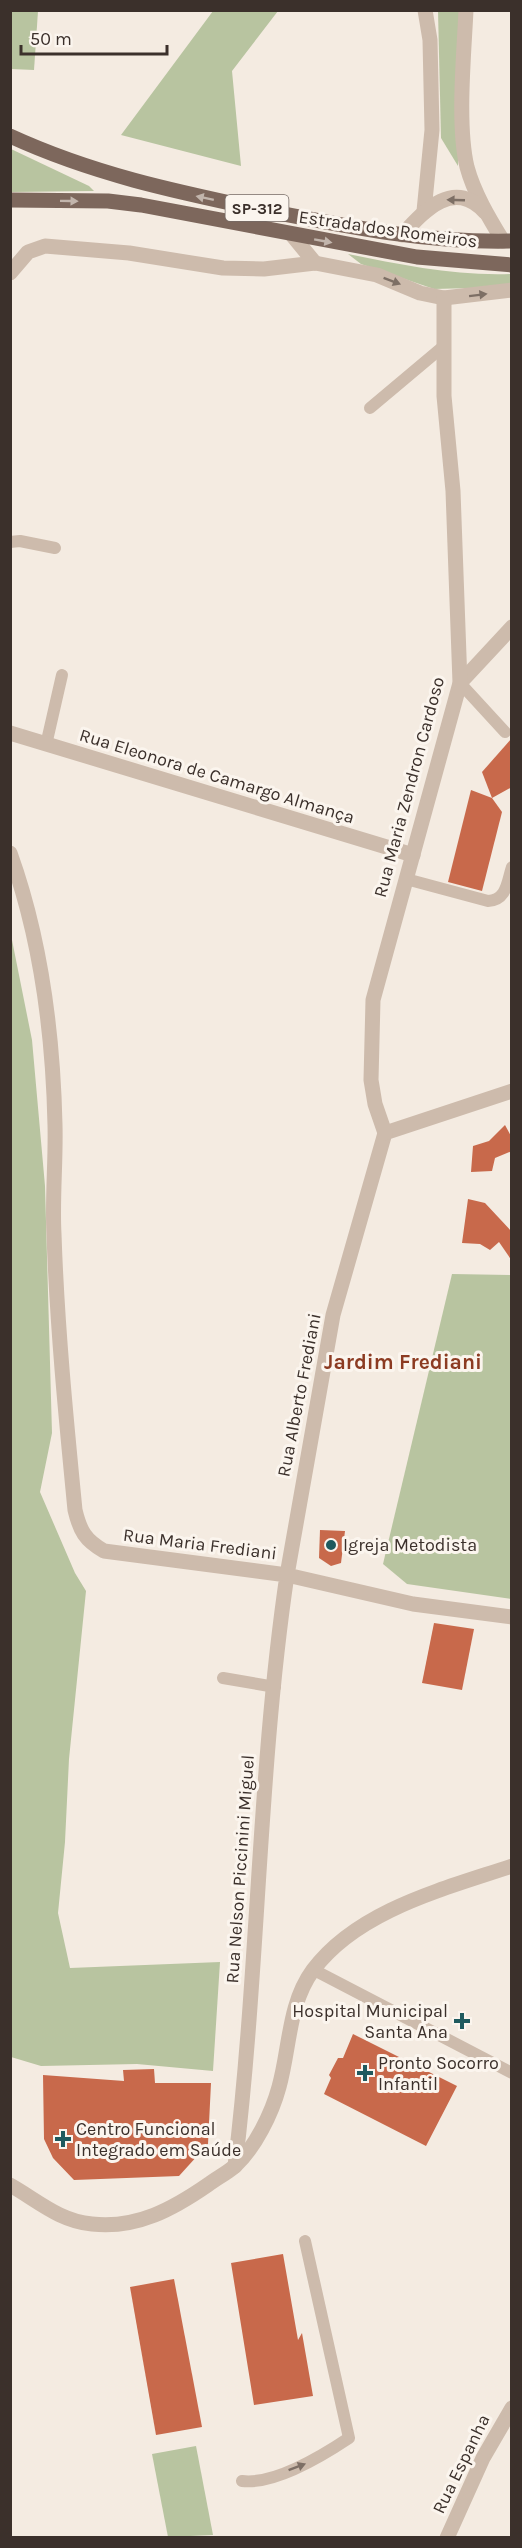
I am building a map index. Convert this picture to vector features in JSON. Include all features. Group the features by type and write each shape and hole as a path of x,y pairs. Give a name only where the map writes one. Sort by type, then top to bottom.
{"main road":[{"name":"Estrada dos Romeiros","path":"10,136 100,172 149,186 402,236 507,241"},
{"name":"Estrada dos Romeiros","path":"10,200 108,201 141,205 292,235 417,256 512,265"}],"street":[{"path":"424,212 432,130 430,40 425,10"},
{"path":"466,10 463,72 467,166 487,214"},
{"path":"402,236 436,202 450,198 464,199 478,204 507,241"},
{"path":"292,235 315,263"},
{"path":"10,273 28,252 45,246 129,253 223,268 264,269 315,263 377,275 420,293 444,298 512,290"},
{"name":"Rua Maria Zendron Cardoso","path":"385,1133 375,1104 371,1080 372,1000 460,683 453,491 444,396 444,298"},
{"path":"460,683 512,627"},
{"name":"Rua Eleonora de Camargo Almança","path":"10,733 413,855"},
{"name":"Rua Maria Frediani","path":"10,853 25,898 41,972 50,1042 55,1126 53,1215 55,1282 75,1510 80,1530 88,1541 104,1551 287,1575"},
{"path":"385,1133 512,1091"},
{"name":"Rua Alberto Frediani","path":"287,1575 333,1315 385,1133"},
{"path":"287,1575 413,1604 512,1617"},
{"name":"Rua Nelson Piccinini Miguel","path":"235,2166 244,2096 266,1767 287,1575"},
{"path":"11,2185 49,2211 91,2224 120,2224 163,2214 235,2166 252,2144 279,2087 299,1998 314,1970 338,1943 372,1922 419,1898 512,1866"},
{"name":"Rua Espanha","path":"447,2538 483,2458 512,2408"}],"lane":[{"path":"370,408 445,345"},
{"path":"10,542 20,541 56,548"},
{"path":"46,745 62,675"},
{"path":"460,683 505,732"},
{"path":"406,879 489,901 503,897 512,867"},
{"path":"222,1678 274,1687"},
{"path":"314,1970 512,2073"},
{"path":"242,2481 255,2483 317,2459 349,2438 305,2241"}],"green space":[{"path":"11,10 38,11 34,70 11,69"},
{"path":"213,11 278,11 232,71 241,166 121,135"},
{"path":"438,11 460,11 458,166 441,138"},
{"path":"11,149 89,186 94,191 11,192"},
{"path":"348,254 449,271 511,274 511,287 434,289 361,264"},
{"path":"11,935 32,1040 45,1186 52,1433 40,1492 75,1573 86,1591 69,1759 65,1842 58,1913 70,1968 220,1962 213,2071 137,2064 41,2066 11,2057"},
{"path":"452,1274 511,1275 511,1599 407,1584 383,1564"},
{"path":"196,2446 213,2535 168,2537 152,2454"}],"building":[{"path":"512,738 512,787 492,798 482,772"},
{"path":"471,790 492,798 502,812 482,891 448,882"},
{"path":"505,1125 512,1138 512,1151 495,1158 492,1171 471,1172 473,1146 489,1141"},
{"path":"468,1199 485,1203 512,1232 512,1261 499,1242 490,1250 480,1244 462,1243"},
{"name":"Igreja Metodista","path":"320,1530 345,1531 341,1563 331,1566 319,1558"},
{"path":"434,1623 474,1629 462,1690 422,1683"},
{"path":"353,2034 457,2086 426,2146 324,2094 331,2078 329,2075 338,2058 343,2058"},
{"path":"154,2069 155,2083 211,2083 208,2144 179,2176 74,2180 53,2158 44,2139 43,2075 124,2081 123,2070"},
{"path":"283,2254 298,2340 302,2333 313,2396 254,2405 231,2263"},
{"path":"174,2279 202,2427 156,2435 130,2287"}],"place":[{"name":"Igreja Metodista","path":"331,1545"},
{"name":"Hospital Municipal Santa Ana","path":"462,2021"},
{"name":"Pronto Socorro Infantil","path":"365,2073"},
{"name":"Centro Funcional Integrado em Saúde","path":"63,2139"}],"district":[{"name":"Jardim Frediani","path":"403,1362"}]}
